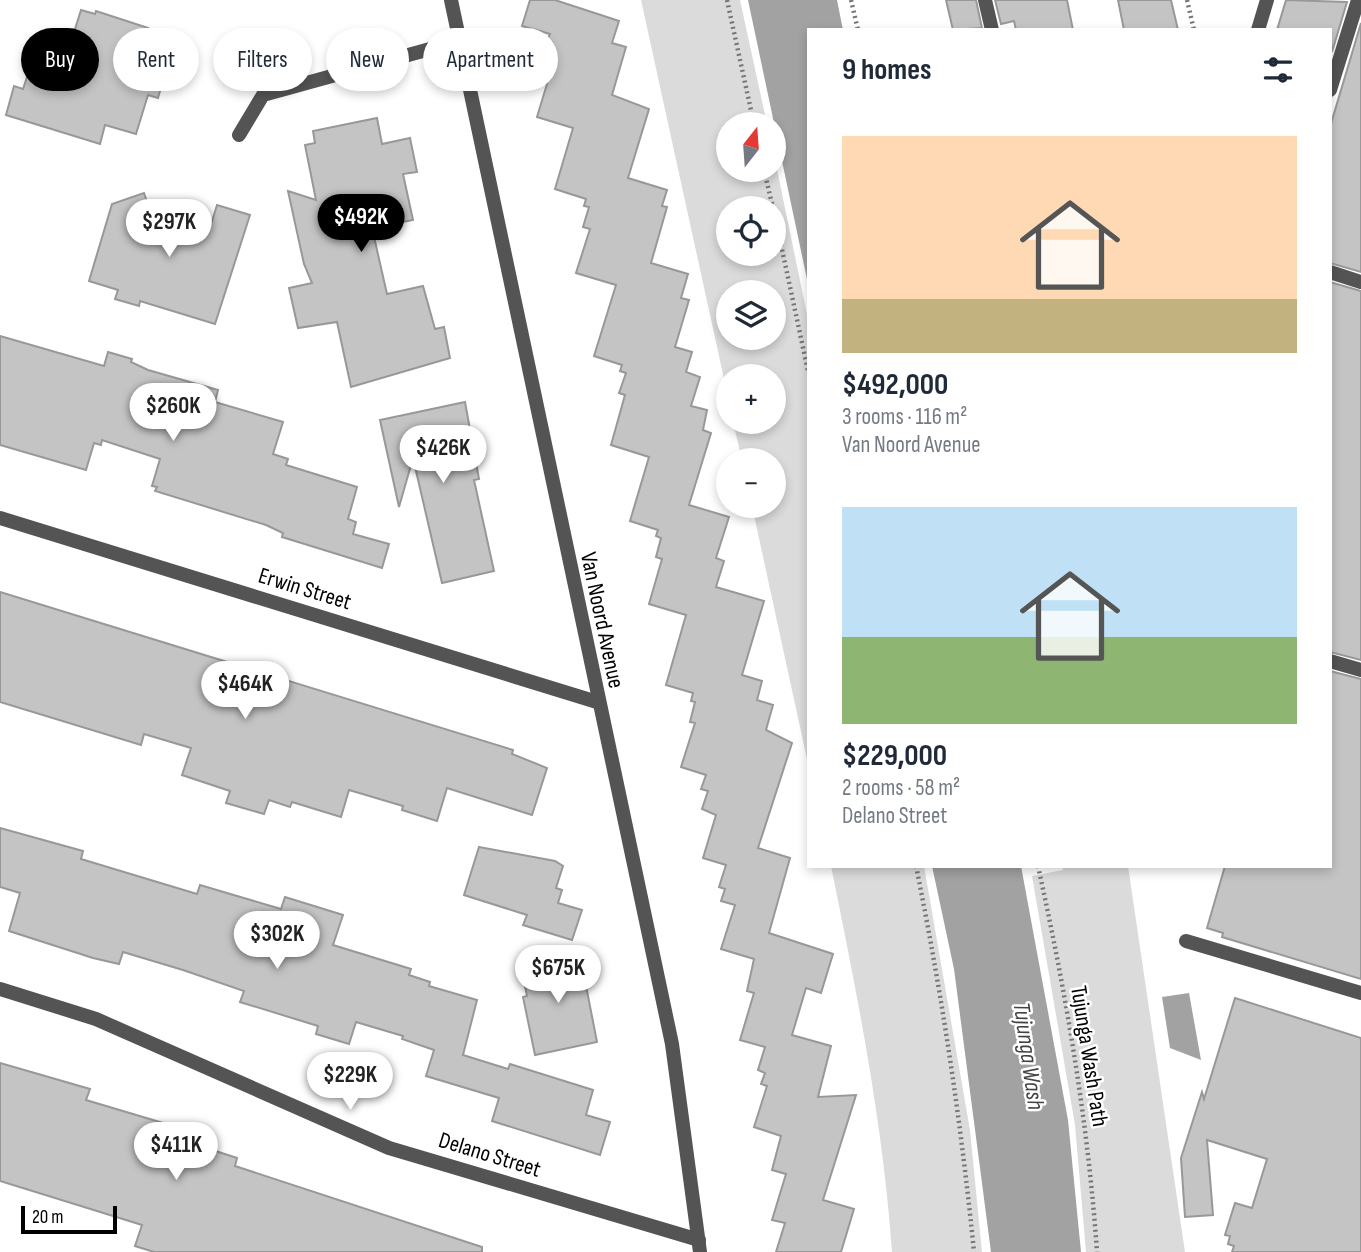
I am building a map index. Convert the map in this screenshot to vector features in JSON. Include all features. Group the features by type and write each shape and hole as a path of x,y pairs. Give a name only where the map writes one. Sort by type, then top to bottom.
{"street":[{"name":"Van Noord Avenue","path":"451,0 456,28"},
{"path":"985,0 992,28"},
{"path":"1259,28 1267,0"},
{"path":"1332,84 1358,0"},
{"path":"239,135 263,95 423,51"},
{"name":"Van Noord Avenue","path":"469,91 597,702 672,1044 700,1246"},
{"path":"1332,273 1361,282"},
{"name":"Erwin Street","path":"0,518 597,702"},
{"path":"1332,662 1361,670"},
{"path":"1186,941 1361,993"},
{"name":"Delano Street","path":"0,989 96,1019 389,1148 700,1246"}],"path":[{"path":"727,0 751,112"},
{"path":"852,0 858,28"},
{"path":"1187,0 1194,28"},
{"path":"785,266 807,366"},
{"path":"916,868 940,991 962,1137 974,1252"},
{"name":"Tujunga Wash Path","path":"1038,868 1056,947 1082,1107 1097,1252"}],"shaded area":[{"path":"641,0 740,0 764,112 716,112 716,182 780,182 782,196 716,196 716,266 786,266 786,213 807,314 807,759 755,518 786,518 786,448 739,448 736,434 786,434 786,364 721,364 718,350 786,350 786,280 716,280 716,342"},
{"path":"831,868 924,868 970,1130 982,1252 892,1252 876,1106"},
{"path":"1128,868 1185,1252 1086,1252 1075,1125 1032,876 1063,870"}],"water":[{"path":"748,0 837,0 843,28 807,28 807,279 786,180 786,112 772,112"},
{"name":"Tujunga Wash","path":"932,868 1021,868 1068,1120 1081,1252 991,1252 954,969"},
{"path":"1189,993 1201,1060 1170,1048 1162,997"}],"building":[{"path":"530,0 555,0 619,21 612,43 626,47 612,95 649,109 628,178 667,190 662,206 667,207 651,263 688,274 681,298 689,300 675,347 692,352 686,372 700,377 691,406 707,410 703,430 711,433 689,505 716,513 716,518 729,518 716,558 724,561 716,587 764,601 742,675 762,681 757,700 773,705 766,730 792,743 758,848 790,858 769,933 833,954 821,993 806,988 792,1035 831,1046 818,1097 856,1095 823,1200 854,1209 841,1252 776,1252 785,1223 772,1220 786,1174 772,1170 781,1136 754,1127 767,1086 761,1084 765,1073 758,1070 765,1047 740,1040 754,993 747,991 754,959 721,949 735,905 721,901 725,889 719,887 726,865 703,858 716,815 702,809 708,791 701,789 706,775 681,767 695,723 690,722 695,702 691,701 693,693 666,685 686,615 649,604 662,559 656,557 661,538 656,536 658,530 630,521 649,457 611,445 625,395 619,393 626,373 620,371 622,365 594,356 616,285 576,273 590,229 583,227 589,207 584,206 586,199 555,189 573,128 537,117 545,91 558,91 558,28 522,26"},
{"path":"946,0 976,0 982,28 953,28"},
{"path":"995,0 1067,0 1073,28 1016,28 1014,21 1001,24"},
{"path":"1118,0 1171,0 1178,28 1124,28"},
{"path":"1286,0 1347,2 1332,52 1332,28 1278,28"},
{"path":"81,10 95,14 96,11 148,28 113,28 113,91 160,91 158,98 148,95 136,134 105,125 100,144 6,115 14,86 21,88 21,91 99,91 99,28 75,28"},
{"path":"1361,23 1361,272 1332,264 1332,120"},
{"path":"377,118 382,144 410,138 417,172 403,174 413,220 372,228 387,294 423,286 435,329 444,327 450,358 351,387 337,322 298,328 289,288 312,283 304,264 288,191 316,200 305,145 315,143 313,131"},
{"path":"144,193 151,214 209,231 217,205 250,215 215,324 140,301 139,306 115,299 118,290 89,281 112,204"},
{"path":"1332,283 1361,291 1361,660 1332,653"},
{"path":"0,336 104,366 108,352 132,359 131,362 148,370 218,390 215,402 283,422 273,454 288,459 286,465 357,487 348,519 356,522 353,534 389,544 382,568 282,537 283,533 266,525 155,491 157,487 152,486 160,459 102,440 101,445 94,443 86,470 0,445"},
{"path":"465,402 479,479 474,480 494,571 442,583 413,458 399,507 380,420"},
{"path":"0,592 513,750 512,754 547,768 532,815 447,788 437,821 402,810 403,806 349,790 341,817 292,802 290,807 269,800 264,814 226,803 230,791 182,775 191,748 144,734 141,745 0,702"},
{"path":"1332,672 1361,679 1361,979 1222,937 1223,933 1207,928 1224,868 1332,868"},
{"path":"0,828 83,851 81,859 197,894 200,885 281,909 285,897 343,915 333,945 411,969 409,975 430,982 429,986 477,1000 463,1055 508,1069 510,1064 593,1090 586,1115 610,1122 600,1155 492,1121 499,1098 426,1076 434,1050 402,1039 403,1036 356,1022 349,1044 316,1034 318,1026 240,1002 244,991 183,970 123,952 119,964 9,931 20,893 0,887"},
{"path":"479,847 555,861 563,866 556,888 562,890 558,903 582,910 572,940 523,925 527,915 464,895"},
{"path":"580,955 597,1042 535,1055 523,997 527,996 521,967"},
{"path":"1235,998 1361,1038 1361,1252 1232,1252 1234,1246 1228,1244 1230,1236 1225,1235 1235,1203 1252,1208 1267,1159 1207,1140 1213,1215 1185,1217 1181,1158 1202,1092 1204,1099"},
{"path":"0,1063 90,1089 86,1100 163,1123 160,1133 237,1158 235,1166 482,1247 482,1252 154,1252 135,1246 142,1225 0,1181"}]}
